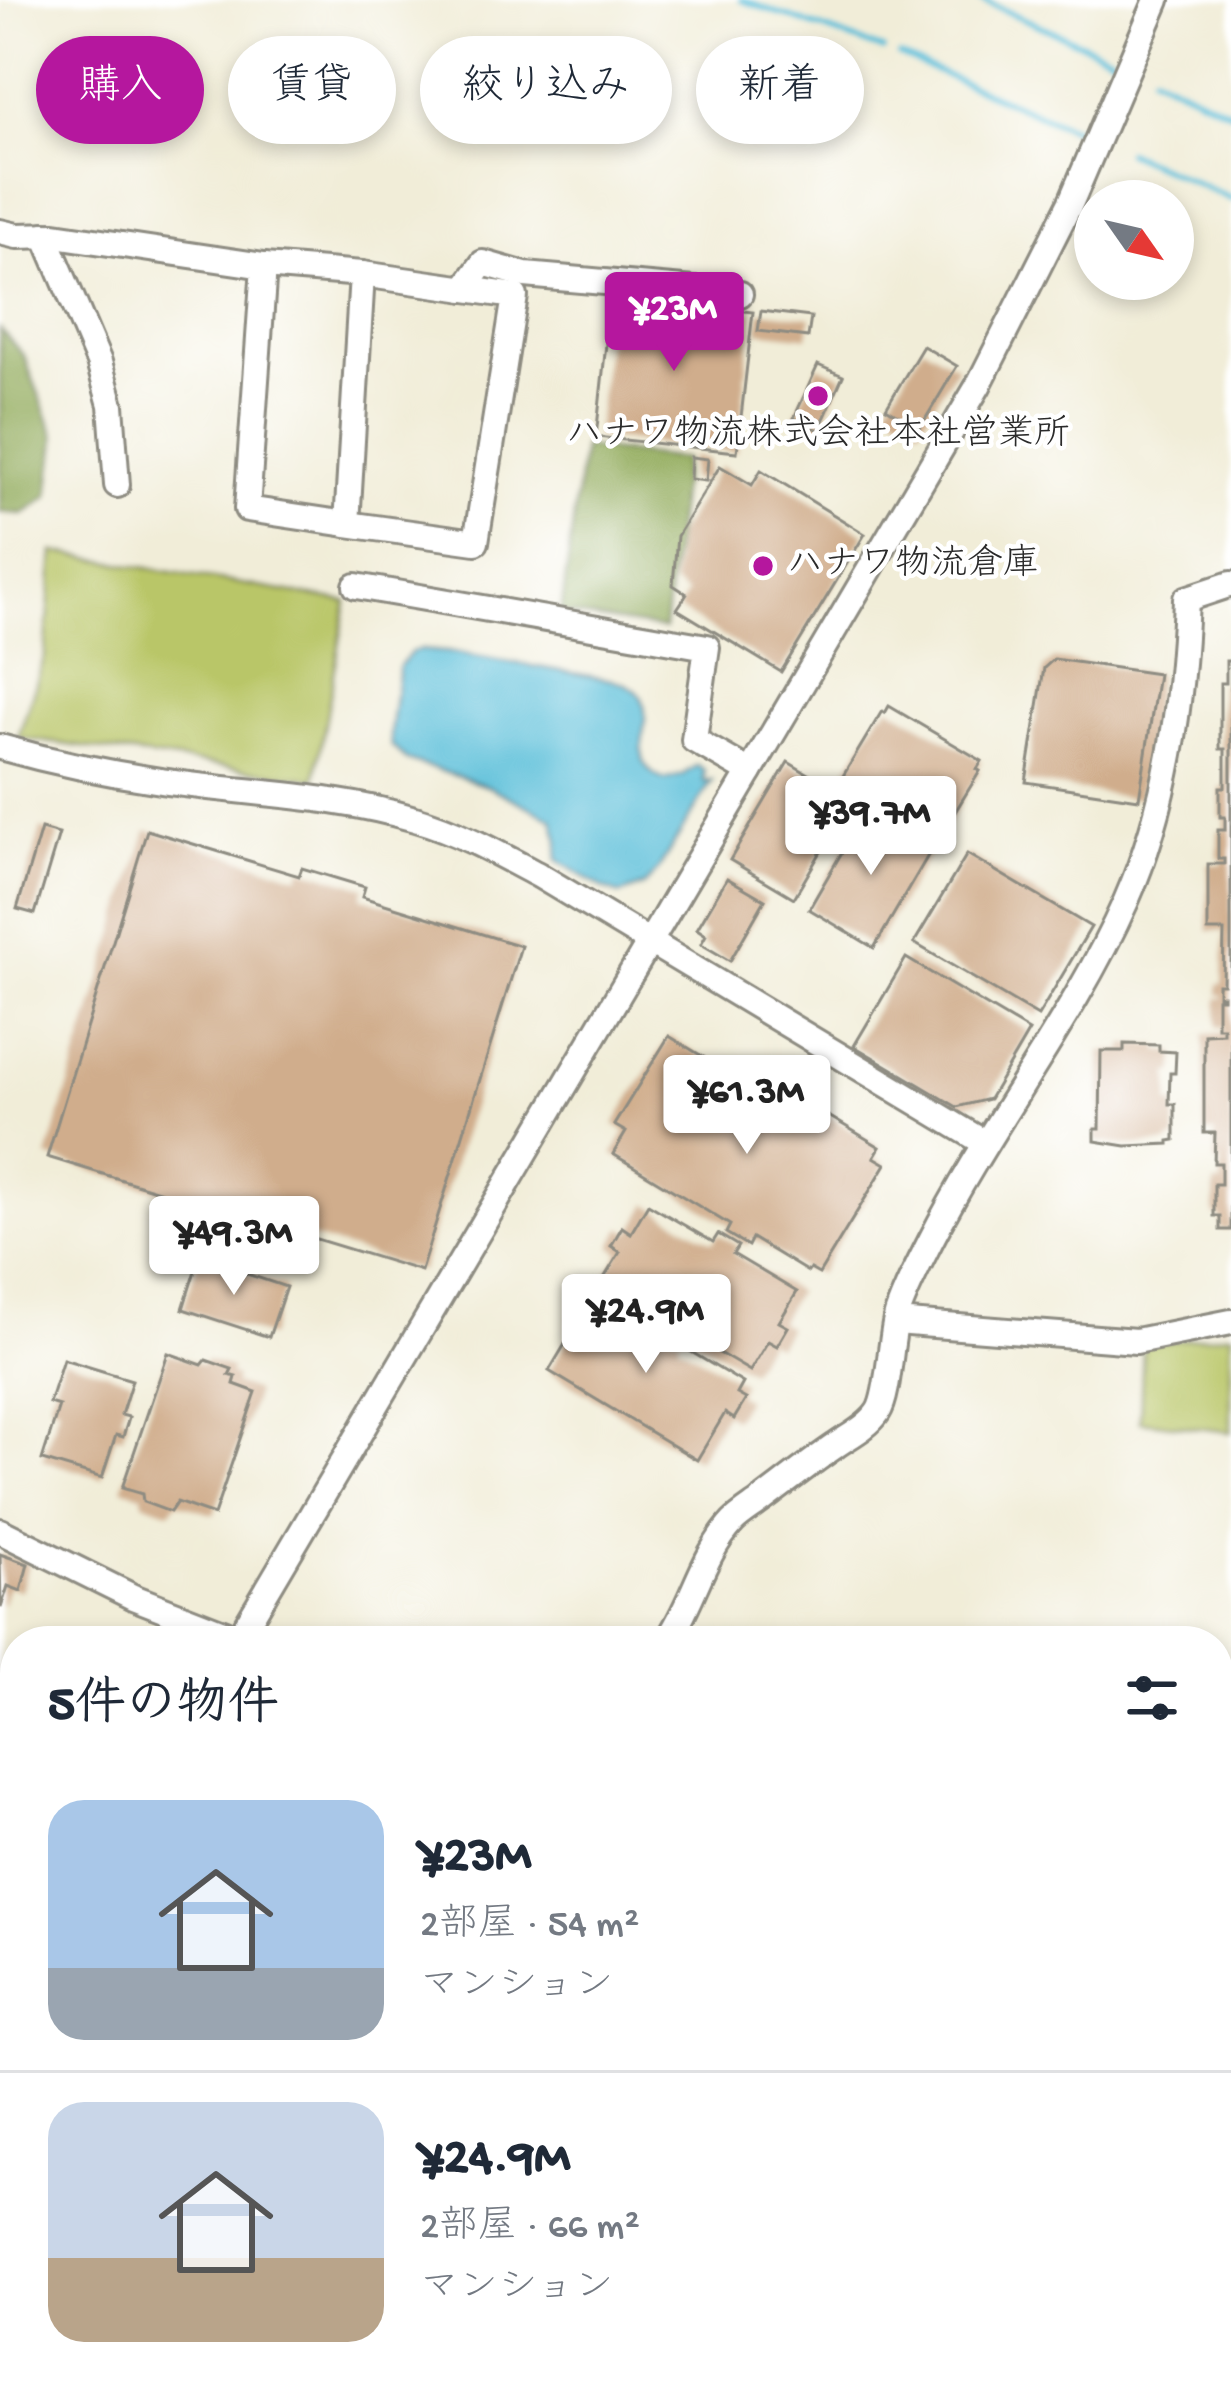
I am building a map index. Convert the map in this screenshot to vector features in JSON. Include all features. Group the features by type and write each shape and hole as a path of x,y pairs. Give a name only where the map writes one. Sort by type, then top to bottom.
{"street":[{"path":"249,1626 978,386 1070,204 1157,0"},
{"path":"0,232 515,296 476,542 247,509 264,266"},
{"path":"45,235 99,362 111,405 118,485"},
{"path":"464,289 483,263 525,275 740,294"},
{"path":"346,524 362,274"},
{"path":"678,1626 706,1563 733,1522 876,1416 884,1400 898,1311 932,1238 1083,986 1134,879 1167,772 1186,599 1231,584"},
{"path":"356,586 706,647 694,740 750,772"},
{"path":"0,747 162,782 332,800 413,818 464,836 540,876 986,1143"},
{"path":"896,1322 1136,1341 1231,1322"},
{"path":"0,1531 133,1597 206,1626"}],"green space":[{"path":"0,329 24,356 56,438 49,496 24,514 0,512"},
{"path":"583,447 684,459 664,629 561,613"},
{"path":"54,552 347,602 315,779 18,738 45,656"},
{"path":"1231,1333 1231,1432 1140,1421 1143,1345"}],"water":[{"path":"411,652 613,680 633,688 645,713 643,758 650,770 665,780 697,765 704,770 704,782 712,781 644,886 620,895 604,889 557,860 559,841 553,819 487,786 406,760 391,745 399,666"}],"building":[{"path":"611,297 753,312 737,452 596,437"},
{"path":"761,311 811,317 808,337 758,331"},
{"path":"923,346 957,366 920,428 886,408"},
{"path":"818,365 843,376 819,430 794,418"},
{"path":"691,457 708,459 706,481 690,479"},
{"path":"720,466 752,485 761,470 865,534 781,672 677,609 687,594 673,585 677,536"},
{"path":"1054,659 1158,674 1139,799 1026,782 1044,668"},
{"path":"1226,661 1231,661 1231,1230 1220,1230 1220,1216 1214,1216 1214,1184 1221,1184 1221,1163 1214,1163 1215,1133 1204,1133 1204,1034 1223,1033 1223,1027 1217,1027 1217,998 1223,998 1218,995 1218,984 1223,984 1224,931 1208,931 1208,864 1224,864 1224,859 1218,859 1218,830 1225,830 1225,817 1220,817 1225,749 1220,749 1220,683 1226,683"},
{"path":"889,706 982,761 941,835 843,776"},
{"path":"788,762 851,800 794,898 730,860"},
{"path":"867,809 933,847 874,948 809,909"},
{"path":"41,829 59,834 35,914 17,909"},
{"path":"147,830 299,876 302,868 365,887 362,897 521,946 421,1271 47,1157"},
{"path":"967,854 1091,927 1038,1016 914,943"},
{"path":"727,878 765,900 730,961 701,944 706,935 697,929"},
{"path":"906,958 1029,1031 989,1099 957,1107 854,1046"},
{"path":"669,1036 814,1124 822,1112 880,1147 874,1157 886,1164 819,1274 752,1238 748,1246 726,1233 730,1225 613,1154 626,1132 614,1125"},
{"path":"1124,1044 1159,1045 1159,1051 1176,1052 1169,1104 1175,1104 1175,1140 1169,1144 1126,1146 1095,1141 1095,1129 1100,1129 1101,1051 1124,1051"},
{"path":"648,1204 713,1242 718,1234 738,1246 733,1254 797,1292 779,1322 788,1327 777,1346 768,1341 750,1371 685,1333 683,1337 601,1283 620,1252 611,1246 622,1227 631,1233"},
{"path":"199,1258 286,1287 269,1337 183,1309"},
{"path":"595,1294 659,1332 662,1328 681,1339 678,1344 743,1383 737,1394 746,1399 734,1419 725,1413 697,1460 549,1371 577,1324 568,1319 581,1298 589,1303"},
{"path":"168,1353 232,1369 229,1375 236,1377 234,1384 256,1392 214,1515 177,1502 170,1512 122,1488"},
{"path":"63,1359 132,1380 121,1415 129,1417 123,1437 116,1435 102,1478 42,1460 59,1406 49,1403"},
{"path":"0,1554 28,1564 21,1591 8,1586 1,1608"}],"waterway":[{"path":"741,0 883,50"},
{"path":"981,0 1112,57"},
{"path":"900,56 1078,131"},
{"path":"1153,75 1231,112"},
{"path":"1127,152 1231,199"}],"place":[{"name":"ハナワ物流株式会社本社営業所","path":"818,396"},
{"name":"ハナワ物流倉庫","path":"763,566"}]}
